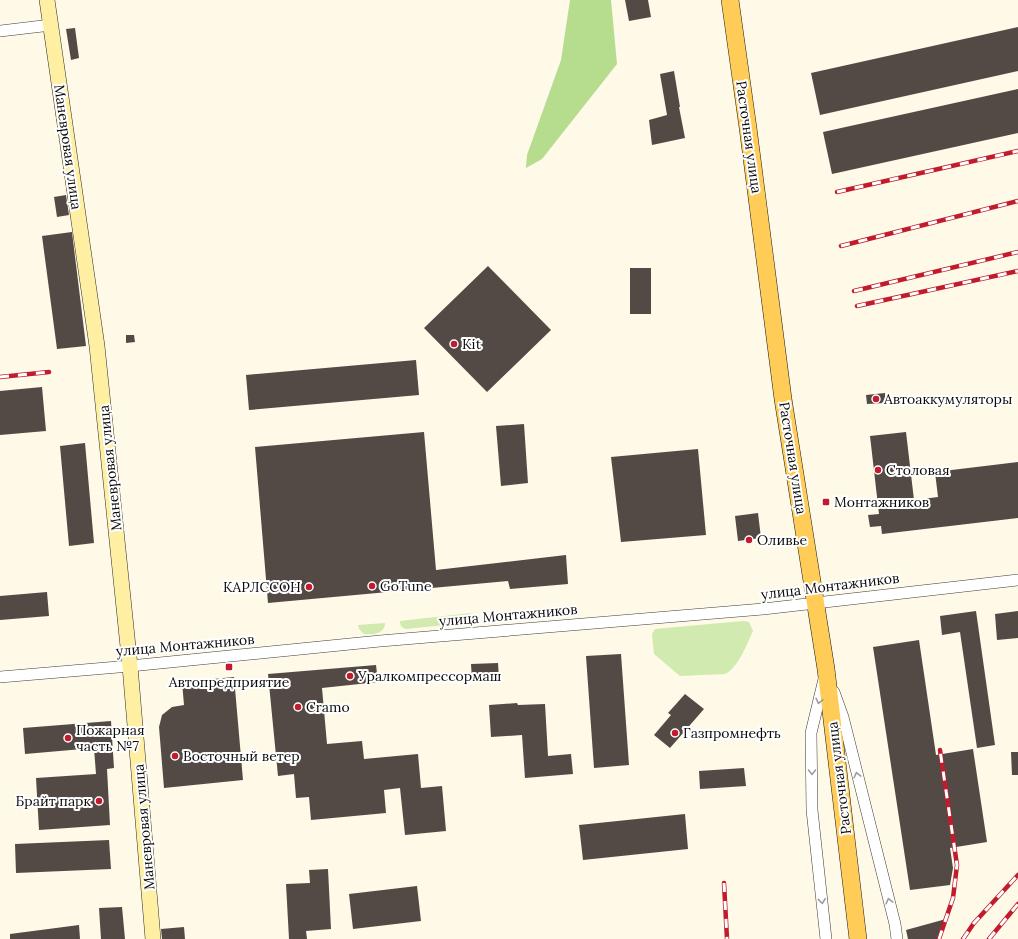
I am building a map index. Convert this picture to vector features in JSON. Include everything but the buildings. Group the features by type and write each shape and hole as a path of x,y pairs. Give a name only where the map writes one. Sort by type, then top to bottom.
{"main road":[{"name":"Маневровая улица","path":"47,0 97,346 130,666 153,939"},
{"name":"Расточная улица","path":"730,0 783,399 826,669 858,939"}],"street":[{"path":"0,31 51,25"},
{"name":"улица Монтажников","path":"0,677 130,666 380,641 763,609 1018,580"},
{"path":"826,669 811,733 812,810 826,939"},
{"path":"826,669 843,717 895,924 897,939"}],"green space":[{"path":"570,0 611,0 617,64 542,159 526,168 527,155 561,60"},
{"path":"471,613 470,617 464,623 406,629 403,628 400,623 400,621"},
{"path":"743,621 749,622 753,631 738,661 730,671 725,674 680,676 654,654 652,634 655,629"},
{"path":"385,623 381,632 371,634 364,634 359,629 358,625"}],"railway":[{"path":"837,192 1018,151"},
{"path":"841,246 1018,201"},
{"path":"854,291 1018,252"},
{"path":"857,306 1018,271"},
{"path":"0,377 49,372"},
{"path":"939,939 953,898 957,865 940,750"},
{"path":"963,939 974,923 1018,875"},
{"path":"724,883 727,939"},
{"path":"989,939 1018,904"}],"place":[{"name":"Kit","path":"454,344"},
{"name":"Автоаккумуляторы","path":"876,399"},
{"name":"Столовая","path":"878,470"},
{"name":"Монтажников","path":"826,502"},
{"name":"Оливье","path":"749,540"},
{"name":"GoTune","path":"372,586"},
{"name":"КАРЛССОН","path":"309,587"},
{"name":"Автопредприятие","path":"229,667"},
{"name":"Уралкомпрессормаш","path":"350,676"},
{"name":"Cramo","path":"298,707"},
{"name":"Газпромнефть","path":"675,733"},
{"name":"Пожарная часть №7","path":"68,738"},
{"name":"Восточный ветер","path":"175,756"},
{"name":"Брайт парк","path":"99,801"}]}
